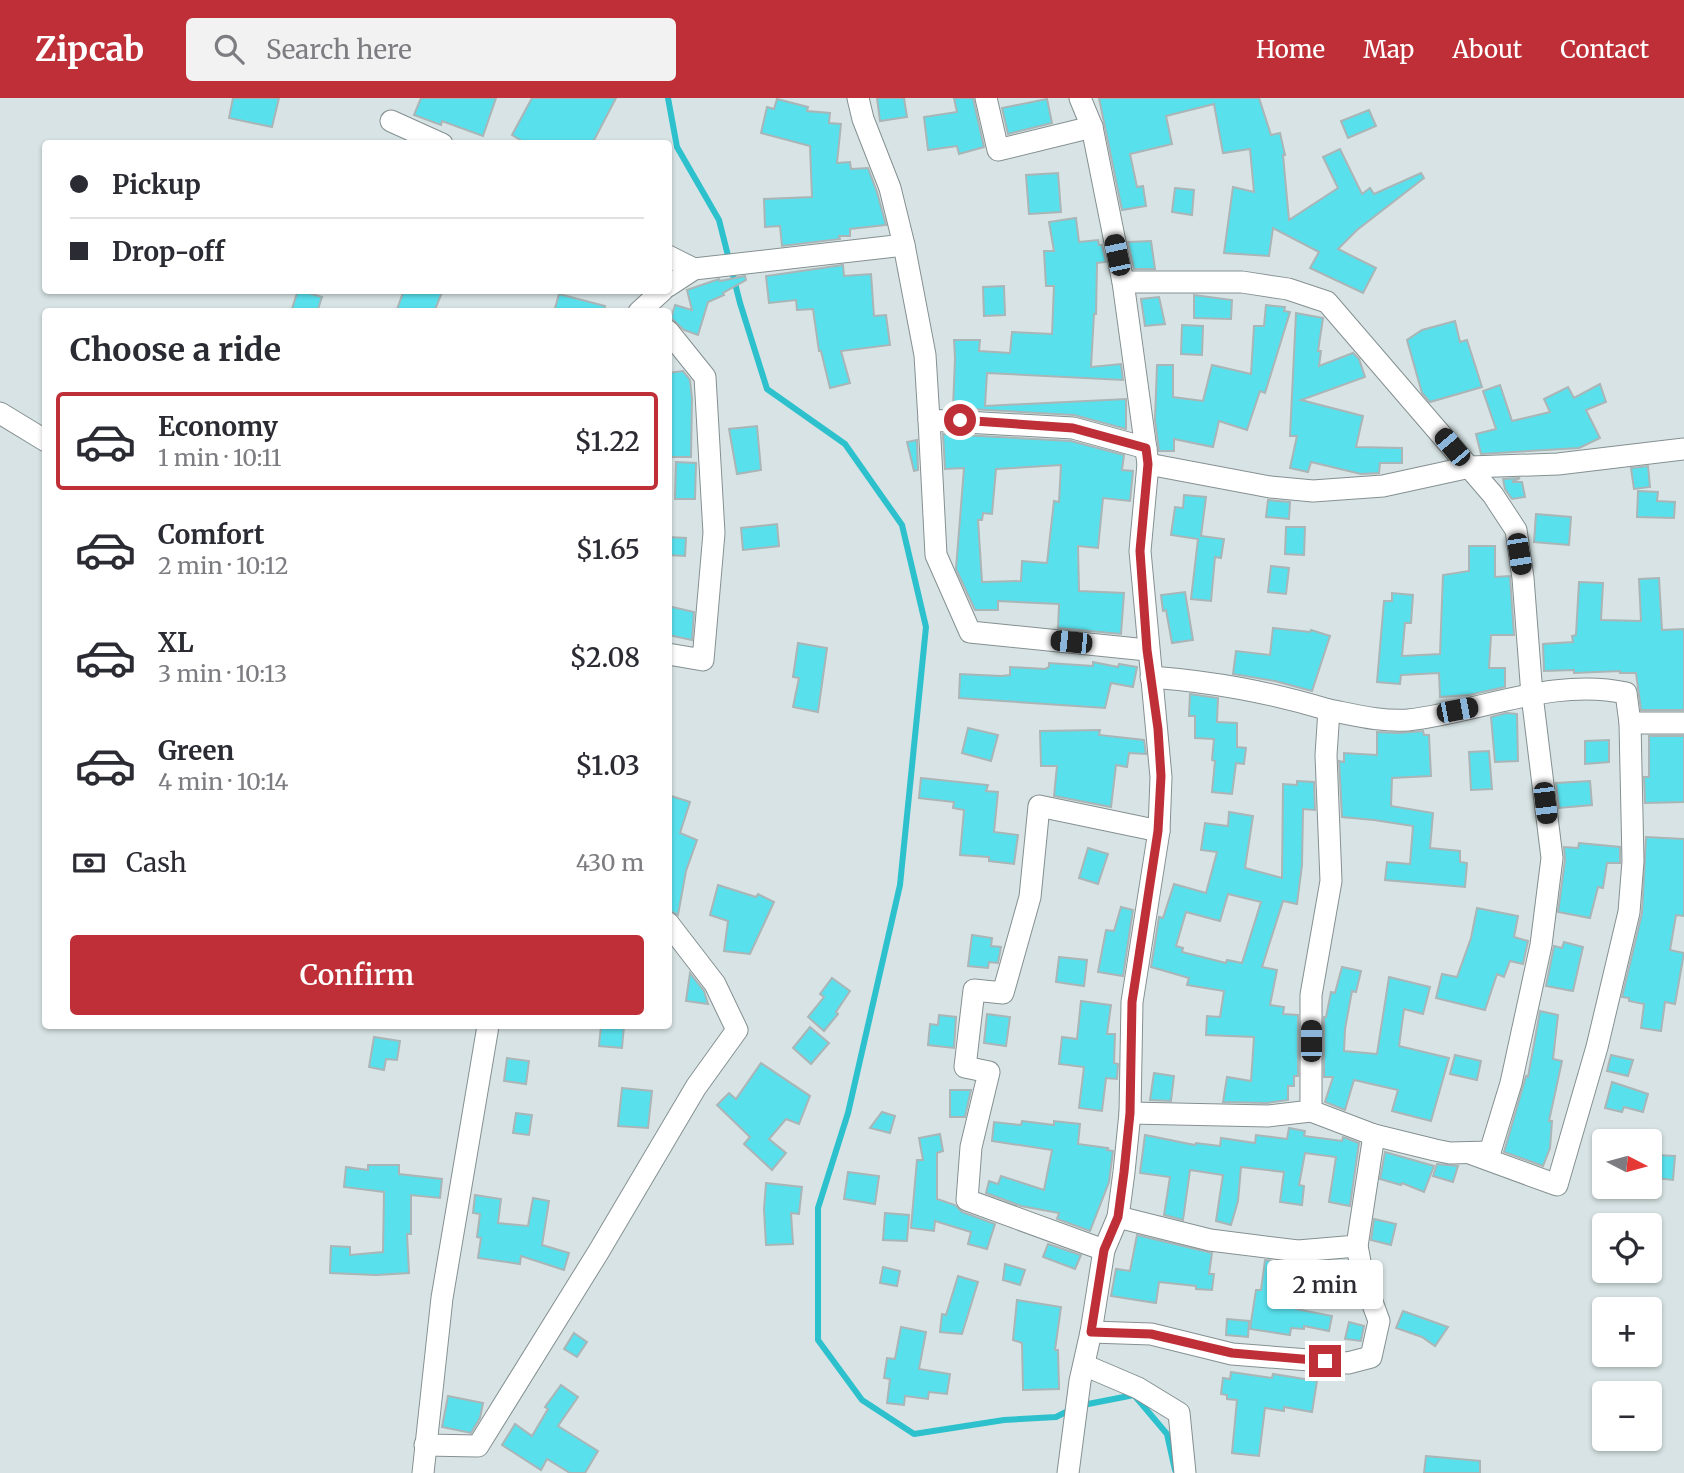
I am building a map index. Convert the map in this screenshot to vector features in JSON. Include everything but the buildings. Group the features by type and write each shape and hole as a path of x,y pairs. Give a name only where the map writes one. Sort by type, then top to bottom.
{"street":[{"path":"858,98 863,119 890,188 925,355 936,555 970,632 1147,650"},
{"path":"986,98 998,150 1092,127"},
{"path":"1068,1473 1082,1373 1104,1250 1118,1217 1130,1113 1132,1002 1158,831 1161,776 1147,650 1140,551 1147,456 1123,282 1092,127 1080,98"},
{"path":"391,121 433,140"},
{"path":"672,284 694,270 904,245"},
{"path":"672,258 694,270"},
{"path":"1123,282 1242,282 1288,289 1327,302 1493,495 1516,530 1552,858 1541,945 1511,1083 1490,1152 1450,1153 1374,1135 1311,1111 1268,1116 1130,1113"},
{"path":"672,336 705,377 715,533 703,660 672,655"},
{"path":"0,413 42,439"},
{"path":"929,420 1073,428 1147,456 1270,487 1313,491 1383,486 1470,467 1558,464 1684,449"},
{"path":"1151,677 1202,681 1260,691 1329,710 1375,719 1407,720 1532,695 1589,689 1626,693 1630,723 1633,861 1629,912 1597,1047 1557,1185 1463,1151"},
{"path":"1311,1111 1311,995 1331,881 1326,755 1329,710"},
{"path":"1630,723 1684,723"},
{"path":"1104,1250 967,1200 971,1147 989,1072 965,1067 974,990 1003,993 1030,897 1039,806 1158,831"},
{"path":"425,1445 478,1446 599,1251 696,1087 737,1030 715,984 672,928"},
{"path":"423,1473 442,1298 487,1029"},
{"path":"1091,1332 1151,1334 1232,1353 1348,1363 1371,1357 1379,1321 1363,1277 1357,1246 1374,1135"},
{"path":"1118,1217 1210,1240 1298,1251 1357,1246"},
{"path":"1082,1373 1138,1388 1179,1413 1185,1473"}],"waterway":[{"path":"668,98 677,147 719,220 740,303 767,389 845,444 902,525 926,627 900,885 848,1113 818,1208 818,1340 862,1400 914,1434 1004,1420 1056,1417 1078,1406 1134,1395 1167,1434 1175,1470"}],"route":[{"path":"960,420 1073,428 1146,448 1148,464 1140,551 1147,650 1158,729 1161,776 1158,831 1132,1002 1130,1113 1118,1217 1104,1250 1091,1332 1151,1334 1232,1353 1325,1361"}]}
